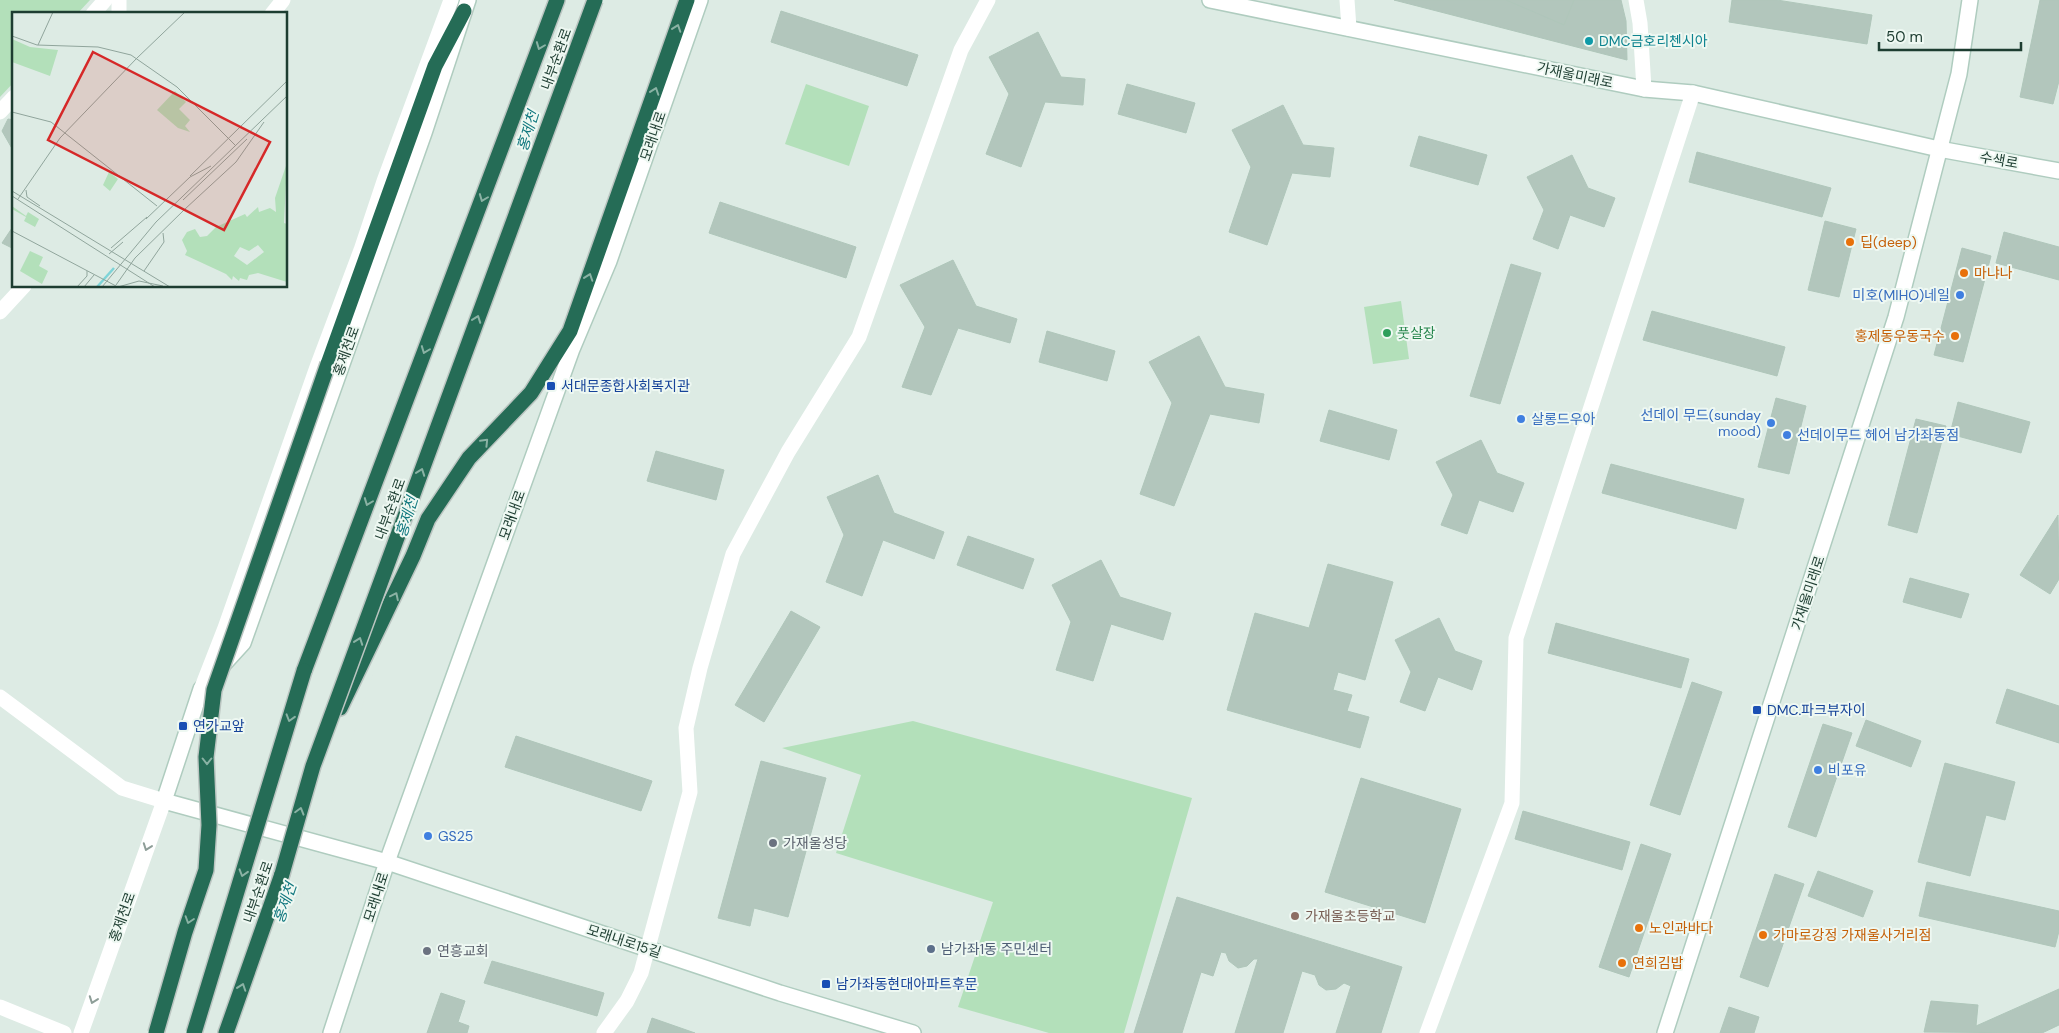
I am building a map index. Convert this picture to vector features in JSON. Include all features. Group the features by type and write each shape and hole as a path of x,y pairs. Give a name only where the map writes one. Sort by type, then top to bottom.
{"highway":[{"name":"내부순환로","path":"194,1033 304,671 557,0"},
{"name":"내부순환로","path":"226,1033 282,874 312,766 595,0"},
{"path":"312,766 414,556 428,519 469,458 531,393 570,331 687,0"},
{"path":"156,1033 185,932 206,870 209,825 206,757 214,690 431,75 466,6"}],"street":[{"path":"95,12 105,0"},
{"path":"273,12 282,0"},
{"name":"홍제천로","path":"82,1033 164,801 201,689 225,628 317,367 361,250 400,135 451,0"},
{"name":"모래내로","path":"332,1033 387,862 572,349 609,261 700,0"},
{"path":"604,1033 627,1001 641,974 690,792 686,728 700,668 733,554 788,452 859,337 960,50 988,0"},
{"name":"가재울미래로","path":"1210,0 1644,89 1693,93 1939,149"},
{"path":"1347,0 1349,28"},
{"path":"1636,0 1644,89"},
{"name":"가재울미래로","path":"1665,1033 1896,317 1959,74 1970,0"},
{"name":"홍제천로","path":"201,689 243,644 424,133 466,6"},
{"path":"1427,1033 1512,803 1516,638 1693,93"},
{"name":"수색로","path":"1939,149 2059,171"},
{"path":"0,312 22,288"},
{"path":"0,697 122,788 164,801"},
{"name":"모래내로15길","path":"164,801 387,862 780,993 913,1033"},
{"path":"0,1008 64,1033"}],"green space":[{"path":"0,0 90,0 79,12 12,12 12,84 0,97"},
{"path":"806,84 869,106 849,166 785,144"},
{"name":"풋살장","path":"1401,301 1409,359 1373,364 1364,307"},
{"path":"913,721 1192,798 1124,1033 1049,1033 958,1007 993,902 836,853 861,775 782,748"}],"pier":[{"path":"539,0 605,0 521,219 466,389 408,554 412,556 276,967 260,962 237,1033 175,1033 475,198"}],"building":[{"name":"DMC금호리첸시아","path":"1394,0 1621,0 1626,21 1627,60"},
{"path":"1506,0 1574,0 1564,25"},
{"path":"1732,0 1777,0 1872,15 1867,44 1729,22"},
{"path":"2040,0 2059,0 2059,81 2053,104 2020,97"},
{"path":"781,11 918,55 907,86 771,42"},
{"path":"1038,32 1061,77 1085,79 1083,105 1045,102 1021,167 986,154 1009,94 989,57"},
{"path":"1127,84 1195,103 1186,133 1118,114"},
{"path":"1283,105 1303,145 1334,148 1330,177 1292,173 1267,245 1229,232 1251,167 1232,130"},
{"path":"8,119 12,120 12,148 2,131"},
{"path":"1419,136 1487,155 1478,185 1410,166"},
{"path":"1697,152 1831,188 1822,217 1689,182"},
{"path":"1572,155 1588,188 1615,198 1604,227 1570,215 1558,249 1533,239 1544,210 1527,177"},
{"path":"720,202 856,247 846,278 709,233"},
{"path":"1825,221 1856,229 1839,297 1808,290"},
{"path":"12,228 12,248 2,243"},
{"path":"2004,232 2059,247 2059,280 1996,263"},
{"path":"1962,248 1991,256 1963,362 1934,355"},
{"path":"953,260 976,306 1017,319 1010,343 958,328 931,395 902,387 925,327 900,285"},
{"path":"1511,264 1541,273 1500,404 1470,396"},
{"path":"1652,311 1785,347 1777,376 1643,340"},
{"path":"1047,331 1115,351 1107,381 1039,362"},
{"path":"1199,336 1225,387 1264,394 1259,423 1210,414 1174,506 1140,494 1172,403 1149,362"},
{"path":"1776,398 1806,406 1789,474 1758,467"},
{"path":"1958,402 2030,422 2021,453 1950,434"},
{"path":"1329,410 1397,430 1389,460 1320,441"},
{"path":"1916,419 1946,426 1917,533 1888,525"},
{"path":"1481,440 1497,473 1524,483 1513,512 1479,500 1467,534 1441,525 1453,495 1436,462"},
{"path":"656,451 724,470 716,500 647,481"},
{"path":"1611,464 1744,499 1736,529 1602,493"},
{"path":"878,475 894,513 944,532 934,559 883,540 862,596 826,582 844,535 827,497"},
{"path":"2058,515 2059,579 2050,594 2020,575"},
{"path":"968,536 1034,559 1023,589 957,565"},
{"path":"1101,560 1120,597 1171,613 1163,640 1111,624 1093,681 1056,670 1071,622 1052,585"},
{"path":"1328,564 1393,582 1365,680 1338,672 1333,690 1352,695 1347,711 1369,717 1360,748 1227,710 1255,613 1309,628"},
{"path":"1910,578 1969,594 1961,618 1903,602"},
{"path":"791,611 820,627 764,722 735,705"},
{"path":"1439,618 1455,651 1482,661 1472,690 1438,677 1425,711 1400,702 1411,672 1395,640"},
{"path":"1556,623 1689,659 1681,688 1548,653"},
{"path":"1692,682 1722,692 1680,815 1650,805"},
{"path":"2007,689 2059,706 2059,743 1996,723"},
{"path":"1866,720 1921,741 1911,767 1856,746"},
{"path":"1823,724 1852,733 1816,837 1788,827"},
{"path":"516,736 652,781 641,811 505,767"},
{"name":"가재울성당","path":"761,761 826,778 788,917 754,908 750,926 718,918"},
{"path":"1945,763 2015,782 2005,820 1986,815 1970,876 1918,862"},
{"path":"1361,778 1461,809 1425,923 1325,892"},
{"path":"1523,811 1630,842 1622,870 1515,839"},
{"path":"1641,844 1671,854 1629,977 1599,967"},
{"path":"1818,871 1873,891 1863,917 1808,896"},
{"path":"1775,874 1804,884 1768,987 1740,977"},
{"path":"1927,882 2059,911 2059,931 2055,947 1919,916"},
{"path":"1177,897 1402,967 1381,1033 1336,1033 1351,986 1344,983 1336,989 1326,990 1319,985 1315,975 1302,971 1283,1033 1235,1033 1258,959 1254,959 1247,966 1238,968 1229,961 1226,953 1221,952 1213,976 1201,972 1182,1033 1134,1033"},
{"path":"492,961 604,993 597,1016 484,983"},
{"path":"2059,989 2059,1025 2042,1033 1924,1032 1931,1001 1978,1005 1976,1026"},
{"path":"441,993 465,1001 458,1022 469,1026 467,1033 427,1033"},
{"path":"1729,1007 1759,1017 1754,1033 1720,1033"},
{"path":"652,1018 695,1033 647,1033"}],"place":[{"name":"DMC금호리첸시아","path":"1589,41"},
{"name":"딥(deep)","path":"1850,242"},
{"name":"마냐나","path":"1964,273"},
{"name":"미호(MIHO)네일","path":"1960,295"},
{"name":"풋살장","path":"1387,333"},
{"name":"홍제동우동국수","path":"1955,336"},
{"name":"서대문종합사회복지관","path":"551,386"},
{"name":"살롱드우아","path":"1521,419"},
{"name":"선데이 무드(sunday mood)","path":"1771,423"},
{"name":"선데이무드 헤어 남가좌동점","path":"1787,435"},
{"name":"DMC.파크뷰자이","path":"1757,710"},
{"name":"연가교앞","path":"183,726"},
{"name":"비포유","path":"1818,770"},
{"name":"GS25","path":"428,836"},
{"name":"가재울성당","path":"773,843"},
{"name":"가재울초등학교","path":"1295,916"},
{"name":"노인과바다","path":"1639,928"},
{"name":"가마로강정 가재울사거리점","path":"1763,935"},
{"name":"남가좌1동 주민센터","path":"931,949"},
{"name":"연흥교회","path":"427,951"},
{"name":"연희김밥","path":"1622,963"},
{"name":"남가좌동현대아파트후문","path":"826,984"}],"water label":[{"name":"홍제천","path":"528,131"},
{"name":"홍제천","path":"407,517"},
{"name":"홍제천","path":"285,903"}]}
